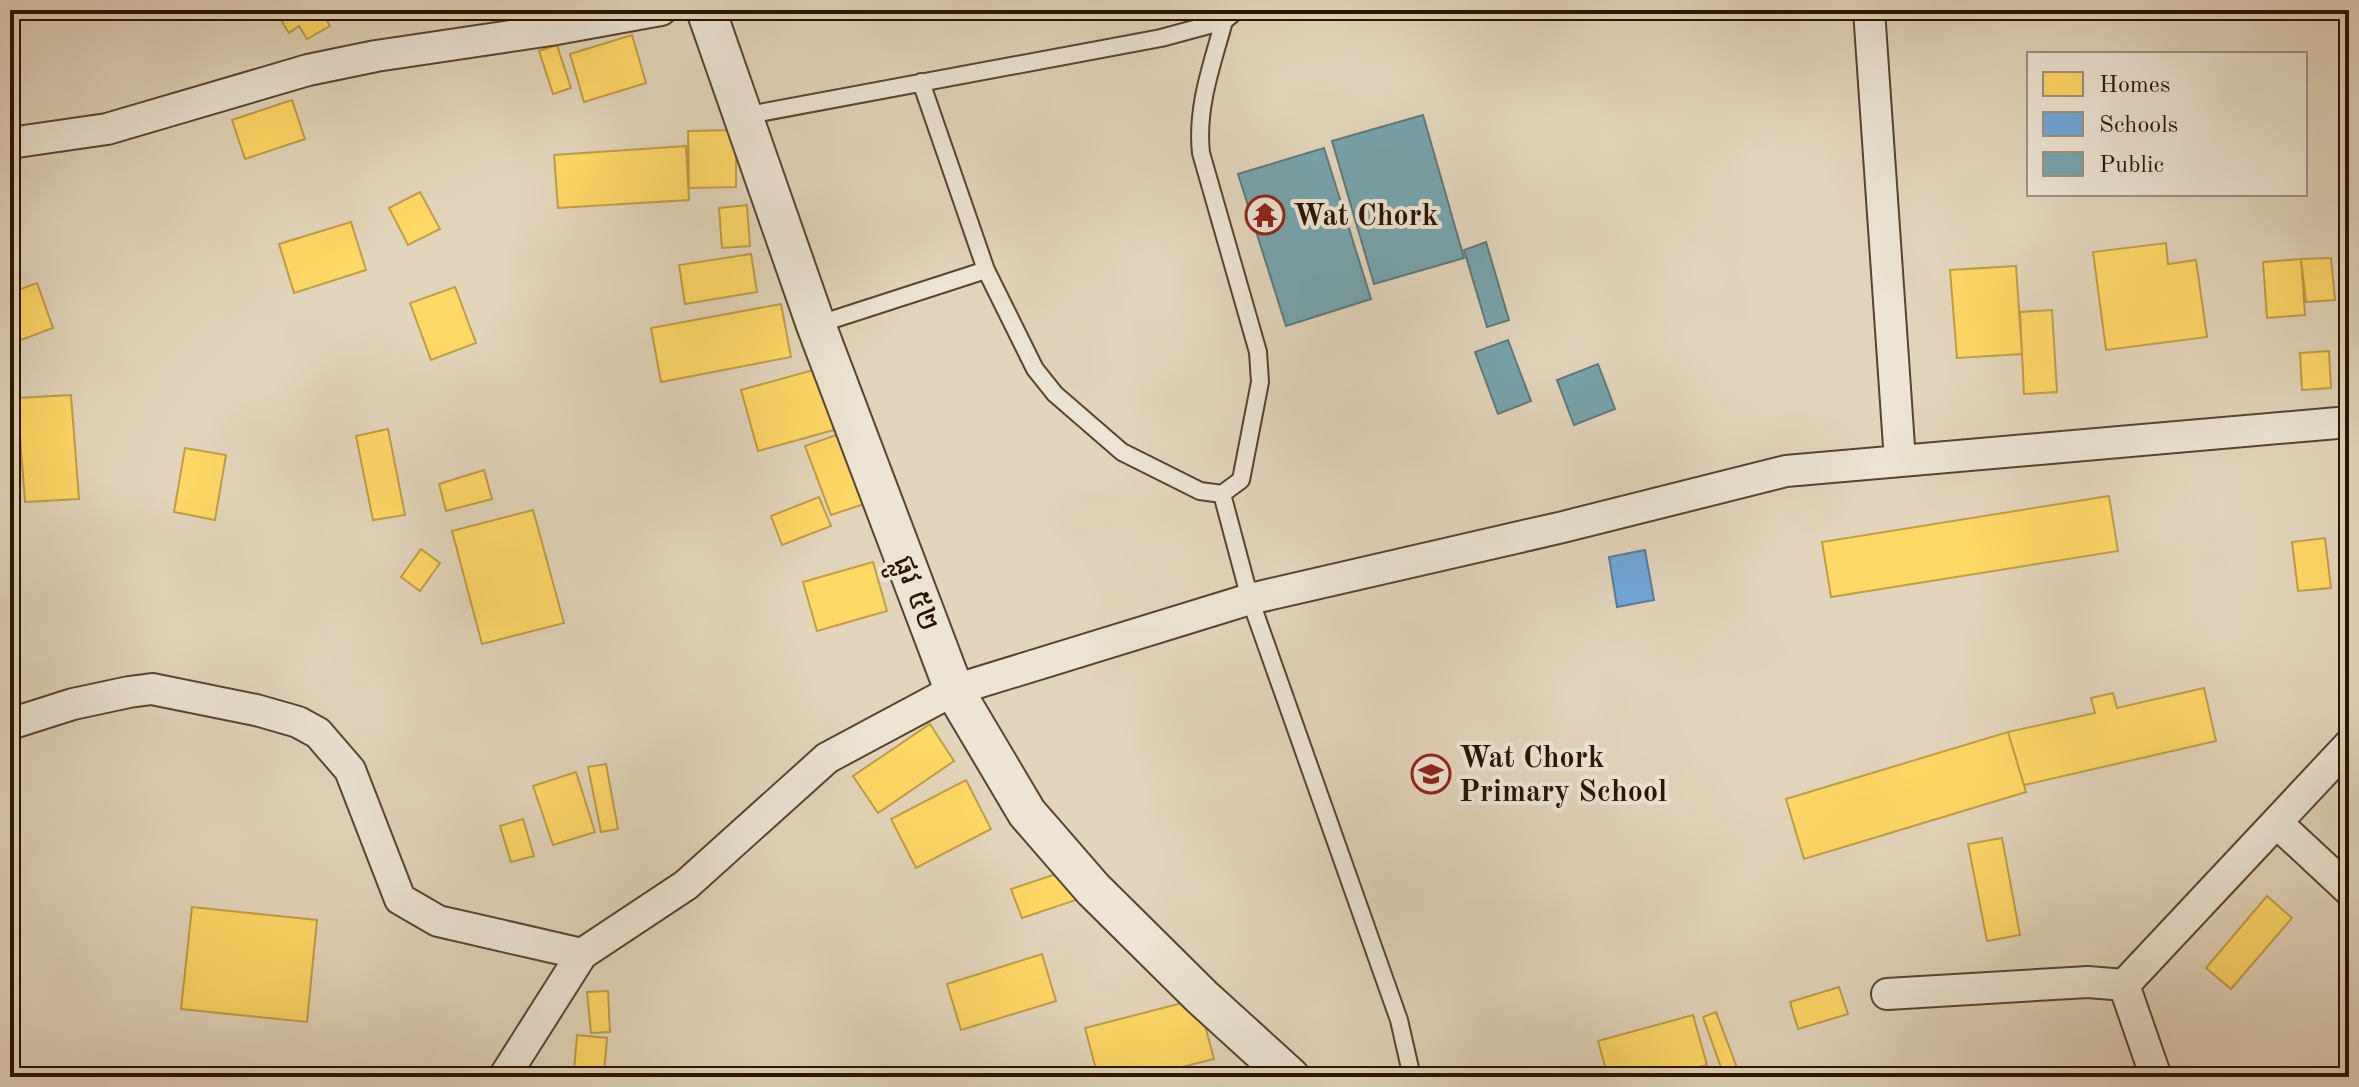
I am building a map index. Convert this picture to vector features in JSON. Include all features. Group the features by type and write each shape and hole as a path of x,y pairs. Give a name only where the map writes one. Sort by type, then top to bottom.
{"street":[{"path":"10,143 107,129 308,70 376,56 661,10"},
{"name":"ផ្លូវ ៥២","path":"706,10 816,325 954,690 1027,813 1093,889 1202,997 1290,1077"},
{"path":"1869,10 1900,461"},
{"path":"504,1077 582,954 686,885 827,758 954,690 1250,599 1548,531 1786,471 2349,422"},
{"path":"10,724 73,704 152,689 256,710 298,722 318,733 350,770 400,899 438,921 582,954"},
{"path":"2124,985 2349,745"},
{"path":"2277,823 2349,890"},
{"path":"1887,994 2088,982 2124,985"},
{"path":"2124,985 2156,1077"}],"lane":[{"path":"743,116 1161,38 1230,15"},
{"path":"921,82 986,270 1035,369 1055,394 1122,452 1200,491 1222,494 1241,480 1260,382 1258,352 1201,153 1198,129 1202,100 1230,15"},
{"path":"816,325 986,270"},
{"path":"1222,494 1250,599 1399,1020 1412,1077"}],"building: Homes":[{"path":"264,10 323,10 330,26 307,39 299,26 289,33 276,12 268,17"},
{"path":"632,35 646,83 584,102 570,54"},
{"path":"557,45 571,88 553,94 539,51"},
{"path":"292,100 305,139 245,159 232,120"},
{"path":"736,130 736,187 689,188 688,131"},
{"path":"686,146 689,200 558,208 554,155"},
{"path":"420,192 440,229 408,245 389,208"},
{"path":"747,205 750,246 722,248 719,208"},
{"path":"351,222 366,270 294,293 279,244"},
{"path":"2166,243 2168,264 2196,260 2207,337 2106,350 2093,252"},
{"path":"751,254 757,292 685,304 679,265"},
{"path":"2331,258 2335,300 2306,302 2301,259"},
{"path":"2301,259 2305,315 2267,318 2263,262"},
{"path":"2016,266 2022,354 1957,358 1950,270"},
{"path":"37,283 53,328 21,340 10,310 10,293"},
{"path":"455,287 476,343 431,360 410,303"},
{"path":"781,304 791,357 661,382 651,328"},
{"path":"2052,310 2057,392 2024,394 2020,312"},
{"path":"2329,351 2331,388 2302,390 2300,353"},
{"path":"817,369 834,430 758,451 741,390"},
{"path":"71,395 79,499 25,502 17,398"},
{"path":"388,429 405,515 373,520 356,436"},
{"path":"839,434 864,504 831,515 805,446"},
{"path":"185,448 226,455 215,520 174,512"},
{"path":"484,470 492,499 446,511 439,484"},
{"path":"2109,496 2118,551 1831,597 1822,542"},
{"path":"819,497 831,526 782,545 771,516"},
{"path":"533,510 564,623 482,644 452,531"},
{"path":"2325,538 2331,588 2298,591 2292,542"},
{"path":"421,549 440,563 420,591 401,577"},
{"path":"873,562 887,611 817,631 803,582"},
{"path":"2204,688 2216,741 2024,785 2008,732 2095,713 2091,698 2113,693 2117,708"},
{"path":"930,724 954,761 878,813 853,776"},
{"path":"2008,732 2026,792 1804,859 1786,799"},
{"path":"606,764 618,829 601,832 588,767"},
{"path":"576,772 595,832 553,845 533,786"},
{"path":"966,780 991,829 916,868 891,819"},
{"path":"523,819 534,856 511,862 500,826"},
{"path":"2002,838 2020,935 1987,941 1968,844"},
{"path":"1065,871 1076,900 1022,918 1011,889"},
{"path":"2267,896 2292,918 2231,989 2206,968"},
{"path":"192,907 317,920 307,1022 181,1009"},
{"path":"1042,954 1056,1001 961,1030 947,984"},
{"path":"1839,987 1848,1014 1798,1029 1790,1002"},
{"path":"608,991 610,1032 591,1033 587,992"},
{"path":"1198,999 1214,1059 1142,1077 1098,1077 1085,1028"},
{"path":"1716,1012 1737,1068 1723,1073 1703,1017"},
{"path":"1693,1015 1707,1065 1660,1077 1608,1077 1598,1041"},
{"path":"577,1035 607,1038 604,1073 574,1070"},
{"path":"279,1068 332,1071 332,1077 279,1077"}],"building: Schools":[{"path":"1645,550 1654,600 1617,607 1609,557"}],"building: Public":[{"path":"1423,115 1464,258 1374,284 1332,141"},
{"path":"1324,148 1371,299 1286,326 1238,174"},
{"path":"1486,242 1509,320 1487,327 1464,250"},
{"path":"1508,340 1531,401 1498,414 1475,352"},
{"path":"1598,364 1615,409 1574,425 1557,380"}],"place":[{"name":"Wat Chork","path":"1265,215"},
{"name":"Wat Chork Primary School","path":"1431,774"}]}
